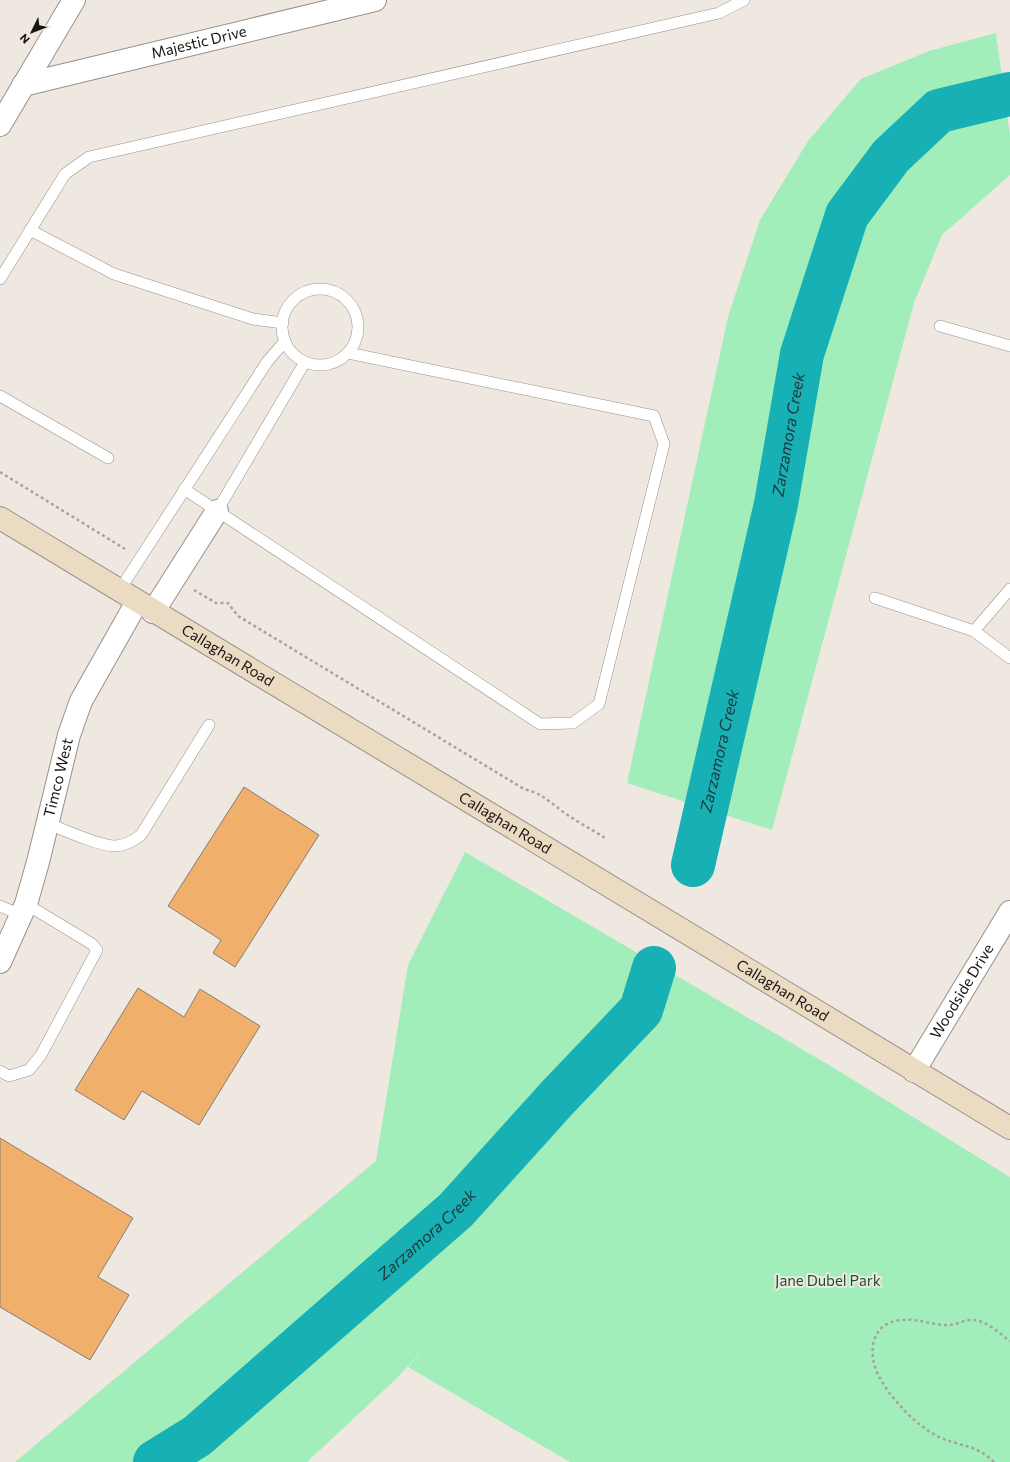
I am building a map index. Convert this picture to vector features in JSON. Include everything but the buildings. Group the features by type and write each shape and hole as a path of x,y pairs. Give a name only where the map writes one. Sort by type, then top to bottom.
{"main road":[{"name":"Callaghan Road","path":"0,518 136,602 1010,1128"}],"street":[{"path":"0,125 74,0"},
{"name":"Majestic Drive","path":"23,85 375,0"},
{"name":"Timco West","path":"0,962 23,910 38,862 69,735 81,701 136,602 217,511"},
{"name":"Woodside Drive","path":"914,1071 1010,912"}],"lane":[{"path":"0,279 65,174 89,157 719,13 744,0"},
{"path":"30,230 114,274 253,319 283,323"},
{"path":"321,289 333,291 344,297 352,307 357,318 358,331 355,343 348,353 338,361 326,365 305,362 291,351 285,341 283,323 283,316 289,305 297,296 309,290 321,289"},
{"path":"940,326 1010,346"},
{"path":"136,602 184,489 267,362 285,341"},
{"path":"184,489 540,724 573,723 599,704 664,444 654,416 348,353"},
{"path":"217,511 305,362"},
{"path":"0,396 108,458"},
{"path":"974,631 1010,589"},
{"path":"875,598 974,631 1010,658"},
{"path":"47,824 100,843 116,846 131,843 141,835 209,725"},
{"path":"0,906 23,910 92,944 98,950 41,1055 29,1070 9,1076 0,1071"}],"path":[{"path":"0,472 130,552"},
{"path":"196,591 216,603 228,603 238,616 524,789 548,798 557,807 605,838"},
{"path":"994,1462 977,1448 937,1436 910,1416 895,1400 881,1380 872,1351 874,1339 880,1329 890,1322 901,1320 950,1324 974,1320 984,1323 1010,1341"}],"green space":[{"path":"996,33 1010,136 1010,175 942,235 914,303 772,830 627,783 728,317 760,220 808,141 861,79 929,51"},
{"name":"Jane Dubel Park","path":"465,852 834,1068 1010,1177 1010,1462 570,1462 408,1367 430,1342 396,1379 307,1462 15,1462 376,1161 408,965"}],"waterway":[{"name":"Zarzamora Creek","path":"693,865 776,504 802,354 847,215 891,156 939,111 1010,94"},
{"name":"Zarzamora Creek","path":"155,1462 197,1436 456,1210 558,1097 641,1010 654,968"}]}
